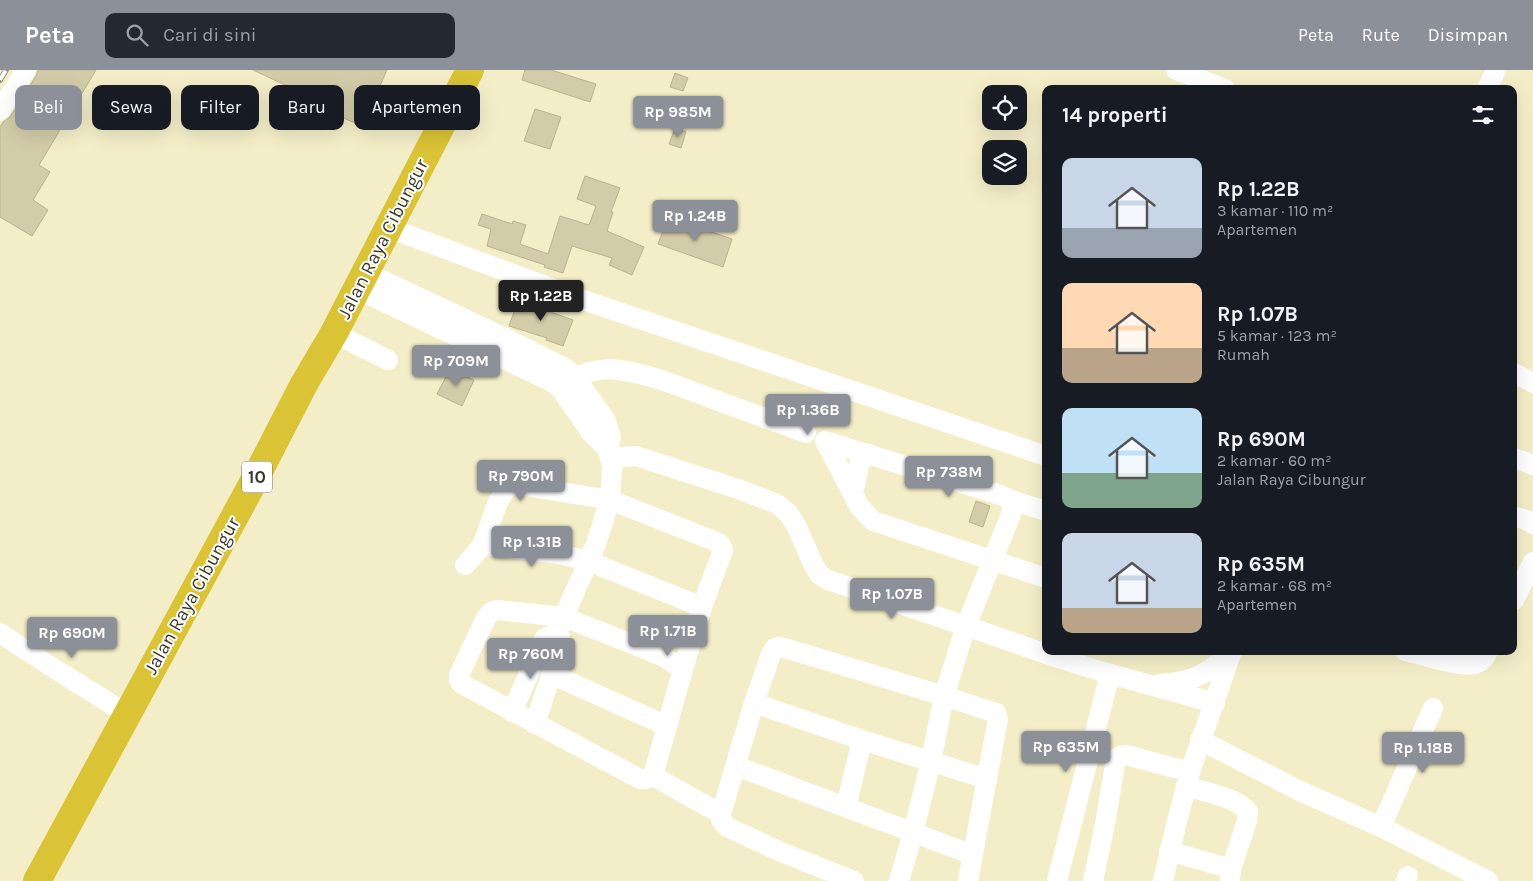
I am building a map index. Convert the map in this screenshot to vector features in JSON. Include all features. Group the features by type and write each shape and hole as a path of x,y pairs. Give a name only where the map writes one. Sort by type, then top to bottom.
{"highway":[{"name":"Jalan Raya Cibungur","path":"37,881 254,481 304,384 334,333 470,70"}],"street":[{"path":"0,111 26,70"},
{"path":"1176,70 1212,85"},
{"path":"1488,85 1496,70"},
{"path":"389,228 586,301 1042,455"},
{"path":"361,280 485,339 565,368 567,382 605,419 611,437 609,454 612,466 610,500 588,561 560,625 560,647 535,724"},
{"path":"334,333 388,360"},
{"path":"567,382 604,370 618,370 646,376 692,391 806,433"},
{"path":"1517,374 1533,382"},
{"path":"1042,510 825,441 859,506 873,521 1042,577"},
{"path":"609,454 636,456 744,491 777,504 796,525 814,566 820,575 846,586 1042,653"},
{"path":"853,494 859,465 862,458 868,454"},
{"path":"1517,459 1533,464"},
{"path":"465,565 482,545 502,495 513,484 610,500 694,532 721,545 722,555 702,608 666,726 653,776"},
{"path":"899,881 931,761 944,696 966,626 1010,517 1014,500"},
{"path":"1517,517 1533,524"},
{"path":"482,545 542,551 588,561 702,608"},
{"path":"1517,594 1533,562"},
{"path":"653,776 643,780 638,778 462,684 459,680 459,675 486,618 491,612 497,610 560,625 647,650 683,669"},
{"path":"512,712 544,639 560,625"},
{"path":"0,633 127,714"},
{"path":"854,881 727,827 721,820 721,814 754,703 771,654 776,648 780,647 944,696 996,714 998,719 968,881"},
{"path":"1047,655 1214,703"},
{"path":"1148,685 1190,680 1207,672 1228,655"},
{"path":"1163,881 1188,779 1231,655"},
{"path":"1422,655 1460,664 1474,665 1484,660 1486,655"},
{"path":"551,674 666,726"},
{"path":"1057,881 1110,674"},
{"path":"754,703 862,740 987,779"},
{"path":"1381,827 1433,708"},
{"path":"846,807 862,740"},
{"path":"1200,740 1300,791 1381,827 1488,881"},
{"path":"1093,881 1116,759 1120,756 1126,755 1188,779 1243,806 1248,812 1247,822 1230,875 1169,851"},
{"path":"736,766 974,855"},
{"path":"653,776 721,814"}],"building":[{"path":"38,70 96,70 82,93 82,85 30,85"},
{"path":"253,70 387,70 380,85 354,85 354,123 344,118 344,85 285,85"},
{"path":"525,70 551,70 596,84 590,102 522,80"},
{"path":"675,73 688,78 683,91 670,87"},
{"path":"15,109 15,130 60,130 39,165 50,172 33,200 48,210 32,236 0,217 0,127"},
{"path":"535,109 561,117 550,149 524,141"},
{"path":"675,128 686,132 681,148 669,144"},
{"path":"585,176 620,188 611,212 613,212 607,231 644,247 632,275 609,265 612,258 572,246 563,273 544,267 545,265 487,246 491,229 478,225 482,214 512,224 513,221 526,225 520,244 548,254 560,216 589,225 596,206 577,199"},
{"path":"668,217 732,239 723,267 658,244"},
{"path":"519,298 529,301 528,304 573,320 563,346 546,340 547,338 509,326"},
{"path":"450,369 474,380 462,406 437,394"},
{"path":"976,501 990,506 983,527 969,522"}],"railway":[{"path":"0,80 6,70"}]}
